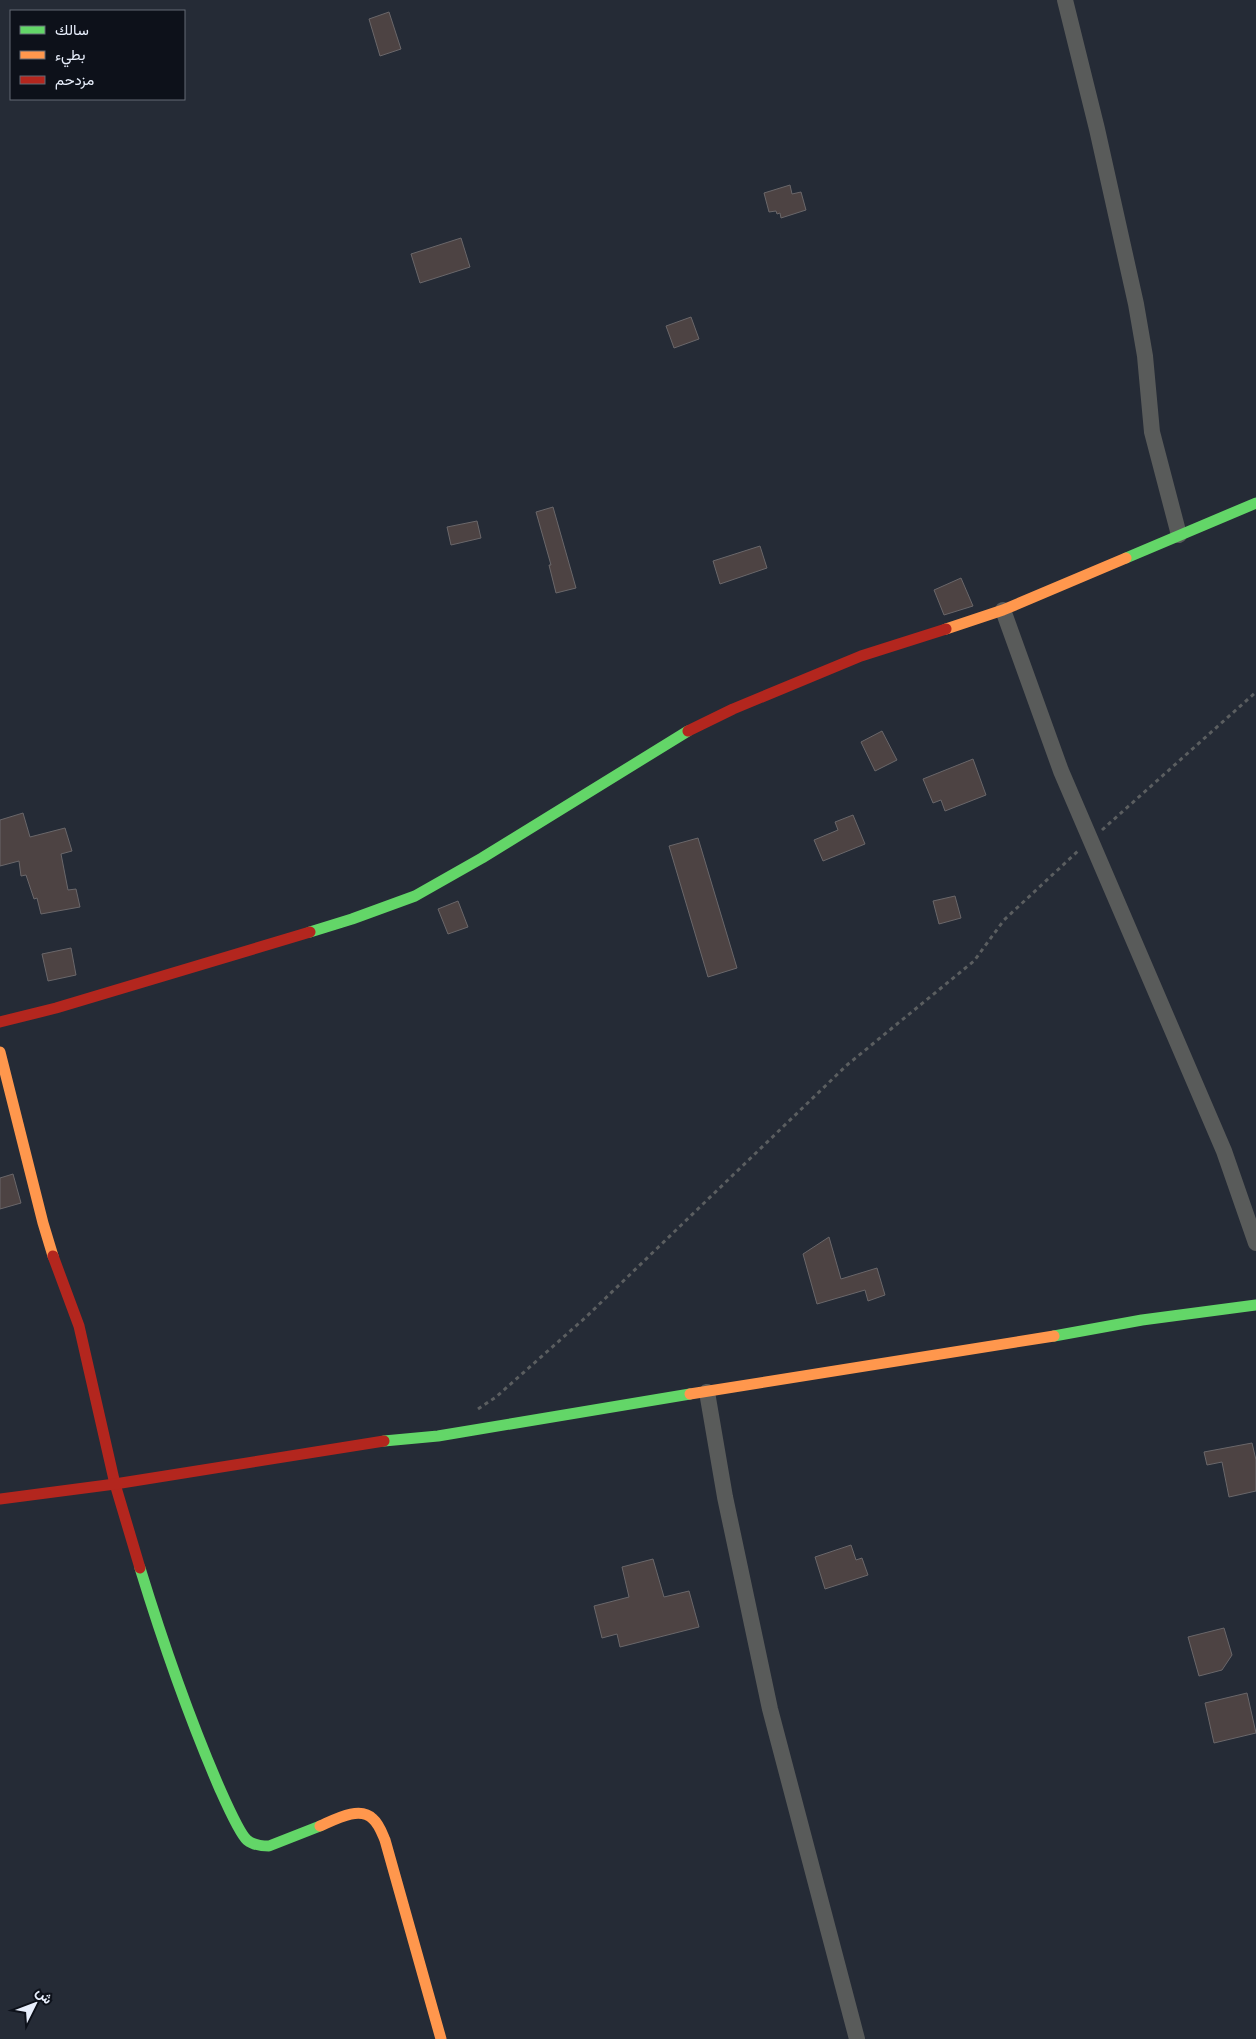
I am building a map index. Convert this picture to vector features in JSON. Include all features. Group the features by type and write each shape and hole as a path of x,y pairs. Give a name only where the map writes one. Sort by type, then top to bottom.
{"street":[{"path":"1065,0 1136,304 1152,432 1180,535"},
{"path":"0,1022 56,1008 352,919 415,896 482,858 679,736 733,709 861,656 1003,610 1256,502"},
{"path":"1003,610 1061,771 1224,1151 1256,1243"},
{"path":"0,1052 43,1223 59,1275 79,1326 115,1484 161,1636 198,1738 239,1828 247,1840 253,1844 270,1846 348,1815 362,1813 369,1815 375,1820 384,1840 441,2039"},
{"path":"0,1499 115,1484 368,1443 438,1436 849,1368 997,1346 1152,1319 1256,1305"},
{"path":"706,1392 725,1496 770,1709 857,2039"}],"path":[{"path":"471,1414 496,1397 586,1317 847,1065 974,961 1004,920 1051,875 1256,692"}],"building":[{"path":"389,12 401,49 380,56 369,19"},
{"path":"790,185 792,194 801,192 806,210 781,218 780,213 777,214 776,211 769,212 764,193"},
{"path":"461,238 470,267 420,283 411,254"},
{"path":"691,317 699,339 674,348 666,326"},
{"path":"553,507 576,588 556,593 549,565 551,565 536,512"},
{"path":"477,521 481,538 451,545 447,527"},
{"path":"760,546 767,568 720,584 713,561"},
{"path":"961,578 973,606 944,615 934,590"},
{"path":"882,731 897,760 875,771 861,742"},
{"path":"973,759 986,795 945,811 941,800 933,803 923,779"},
{"path":"23,813 30,837 65,828 72,851 61,854 68,890 76,889 80,907 41,914 37,898 34,899 26,875 21,876 19,861 0,866 0,820"},
{"path":"853,815 865,844 823,861 814,840 838,830 835,822"},
{"path":"698,838 737,968 708,977 669,846"},
{"path":"955,896 961,918 939,924 933,901"},
{"path":"458,901 468,927 448,934 438,909"},
{"path":"71,948 76,975 48,981 42,954"},
{"path":"13,1174 21,1203 0,1209 0,1178"},
{"path":"829,1237 841,1279 877,1268 885,1295 868,1301 865,1290 817,1304 803,1254"},
{"path":"1252,1443 1256,1460 1256,1491 1229,1497 1222,1462 1207,1465 1204,1452"},
{"path":"851,1545 856,1560 862,1558 868,1575 825,1589 815,1557"},
{"path":"653,1559 664,1597 689,1591 699,1627 620,1647 617,1634 602,1638 594,1606 629,1597 622,1567"},
{"path":"1224,1628 1232,1655 1222,1670 1199,1676 1188,1637"},
{"path":"1247,1693 1256,1733 1214,1743 1205,1703"}],"traffic: fast":[{"path":"1126,558 1256,503"},
{"path":"310,932 415,896 482,858 688,731"},
{"path":"1054,1336 1142,1320 1256,1305"},
{"path":"384,1441 438,1436 690,1394"},
{"path":"140,1568 186,1706 224,1799 244,1836 252,1843 269,1846 320,1826"}],"traffic: slow":[{"path":"946,629 1003,610 1126,558"},
{"path":"0,1052 53,1256"},
{"path":"690,1394 1054,1336"},
{"path":"320,1826 339,1817 354,1813 368,1815 379,1826 385,1840 441,2039"}],"traffic: jam":[{"path":"688,731 733,709 861,656 946,629"},
{"path":"0,1022 56,1008 310,932"},
{"path":"53,1256 79,1326 115,1484 140,1568"},
{"path":"0,1499 115,1484 384,1441"}]}
